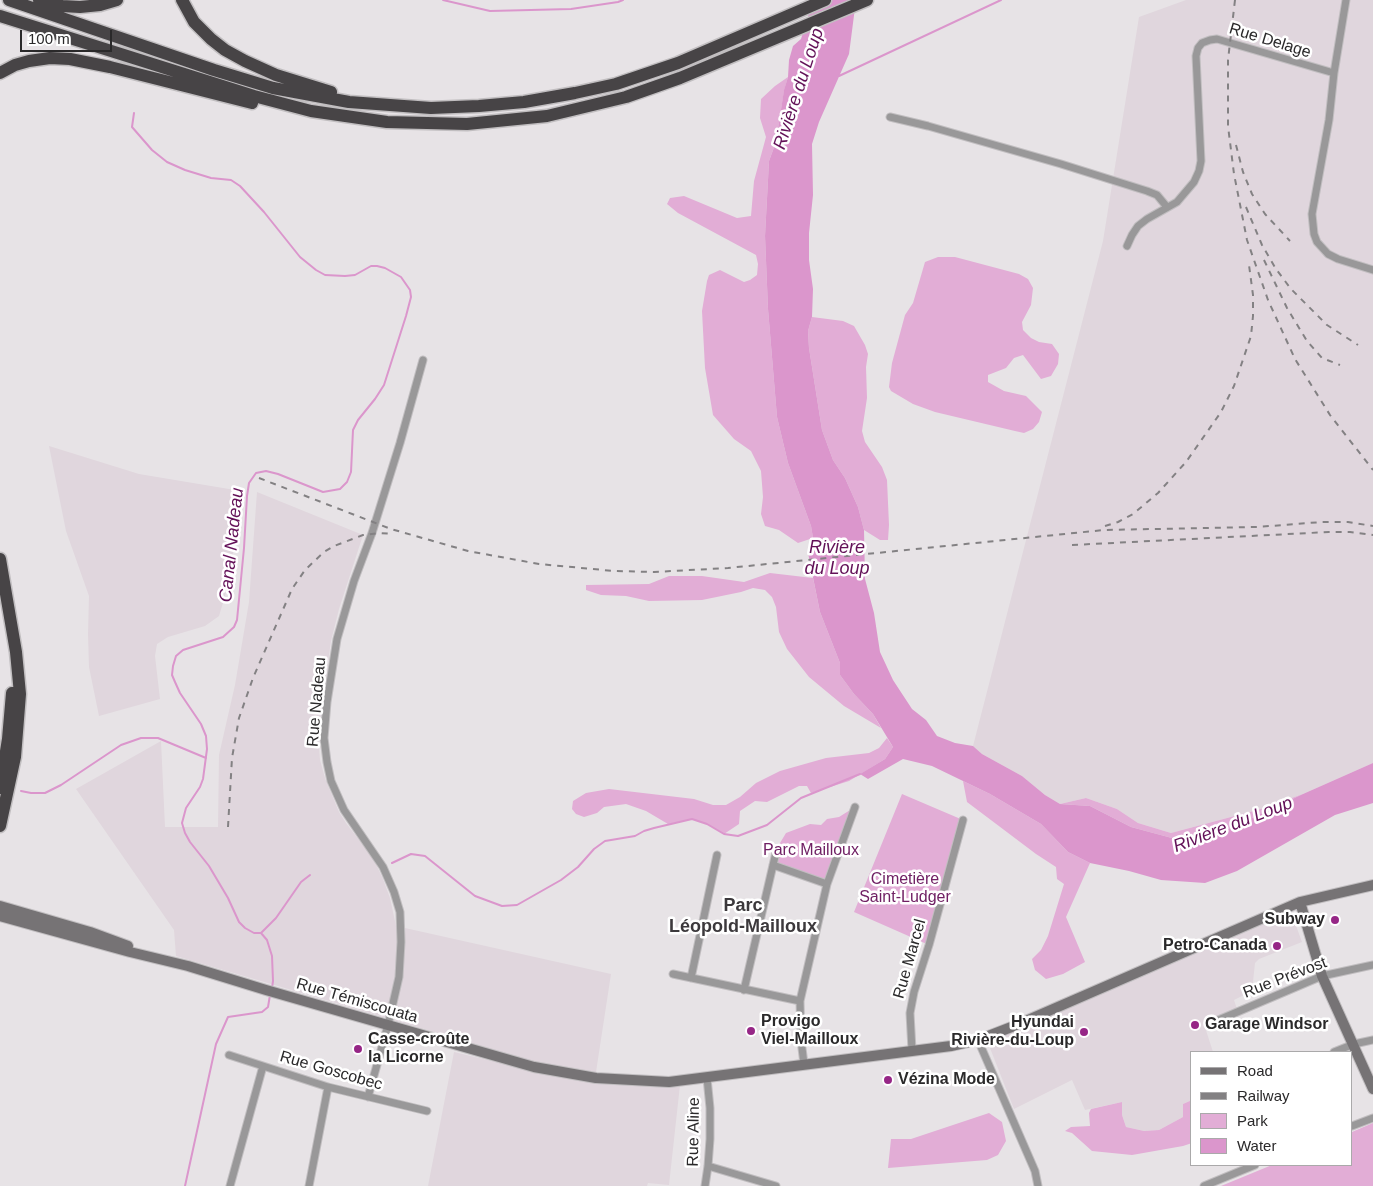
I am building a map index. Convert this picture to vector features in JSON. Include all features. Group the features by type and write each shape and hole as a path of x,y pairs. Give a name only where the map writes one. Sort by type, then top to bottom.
{"highway":[{"path":"9,0 237,78 311,96 369,104 431,108 502,104 575,94 616,84 659,70 825,0"},
{"path":"39,0 62,6 80,7 100,6 117,0"},
{"path":"182,0 194,22 225,50 276,75 324,90 380,100 438,103 495,101 575,94"},
{"path":"0,73 15,65 29,61 50,58 70,59 110,67 263,106 339,121 408,128 477,123 546,116 594,106 654,88 867,0"},
{"path":"0,16 254,96 319,112 365,120 402,123 477,123"},
{"path":"0,22 65,41 128,55"},
{"path":"0,559 18,665 20,712 14,763 0,826"},
{"path":"0,788 6,757 11,703 10,618"}],"main road":[{"name":"Rue Témiscouata","path":"0,916 169,961 534,1067 596,1078 670,1082 951,1046 978,1040 1300,902 1373,885"},
{"path":"1300,902 1322,976 1373,1089"},
{"name":"Rue Témiscouata","path":"0,906 90,932 169,961"}],"street":[{"path":"1346,0 1312,214 1314,234 1317,242 1328,254 1373,270"},
{"name":"Rue Delage","path":"1127,246 1138,226 1177,202 1194,182 1201,160 1196,56 1198,48 1202,43 1217,39 1334,73"},
{"path":"890,117 1042,158 1147,191 1157,195 1167,207"},
{"name":"Rue Nadeau","path":"368,1097 399,977 400,912 383,867 344,810 336,792 327,762 324,738 329,684 337,639 354,581 372,533 400,443 423,360"},
{"path":"804,1064 800,1032 800,1002 827,884 855,807"},
{"name":"Rue Marcel","path":"912,1050 910,1013 914,992 929,945 963,820"},
{"path":"744,990 777,848"},
{"path":"691,978 717,855"},
{"path":"773,865 827,884"},
{"name":"Rue Prévost","path":"1209,1024 1322,976 1373,965"},
{"path":"673,974 800,1002"},
{"path":"978,1040 1035,1171 1038,1186"},
{"path":"1336,1051 1354,1044 1373,1040"},
{"name":"Rue Goscobec","path":"228,1055 328,1087 427,1111"},
{"path":"230,1186 263,1066"},
{"name":"Rue Aline","path":"705,1186 708,1166 710,1108 708,1078"},
{"path":"309,1186 328,1087"},
{"path":"1353,1126 1373,1118"},
{"path":"708,1166 776,1186"},
{"path":"1204,1186 1253,1166"}],"shaded area":[{"path":"1186,0 1373,0 1373,763 1303,794 1261,809 1171,833 1138,823 1117,809 1086,798 1060,804 1045,795 1022,776 982,754 973,746 1103,241 1139,17"},
{"path":"49,446 139,474 241,491 233,554 219,616 205,626 168,637 157,644 155,656 160,699 99,716 89,667 89,596 66,531"},
{"path":"257,492 363,535 339,609 331,641 318,734 320,760 339,812 373,858 383,879 390,898 396,926 611,974 596,1072 536,1062 176,956 174,930 76,789 161,741 165,827 218,827 219,755 235,685 249,602"},
{"path":"1291,912 1302,942 1259,959 1255,963 1252,991 1234,1000 1237,1009 1204,1024 1213,1051 1190,1051 1190,1101 1183,1104 1183,1117 1159,1130 1144,1131 1126,1127 1122,1115 1122,1102 1085,1110 1072,1080 1014,1109 988,1043"},
{"path":"454,1052 568,1079 601,1084 680,1085 669,1185 648,1183 647,1186 428,1186"}],"green space":[{"path":"788,77 776,142 769,161 765,236 768,309 777,417 788,463 811,526 813,538 798,543 779,530 765,526 761,514 763,497 761,471 751,451 734,439 713,415 705,368 702,311 709,275 720,270 744,282 750,280 757,275 758,264 756,255 678,213 667,204 670,198 684,196 737,218 751,216 754,181 766,137 760,118 761,99"},
{"path":"938,257 955,257 1019,274 1028,279 1033,288 1031,305 1022,322 1023,330 1031,338 1039,342 1052,344 1059,354 1058,364 1051,376 1041,379 1023,355 1014,358 1006,368 988,375 988,382 1004,391 1026,396 1042,412 1039,422 1033,429 1024,433 935,412 913,404 891,391 889,387 892,363 905,315 913,303 925,262"},
{"path":"812,317 843,321 854,326 865,345 868,354 866,367 867,398 862,431 865,442 882,467 887,480 888,540 880,540 864,530 858,507 845,478 833,460 822,430 809,348 808,331"},
{"path":"770,573 813,578 820,612 840,663 840,675 854,694 873,714 881,728 844,706 809,677 787,649 779,632 776,607 772,597 765,590 753,588 702,600 649,601 626,596 601,595 586,590 586,585 649,584 669,576 702,576 744,582"},
{"path":"887,738 893,747 885,759 849,781 811,793 807,786 799,786 767,802 755,801 740,811 739,824 724,834 707,824 692,819 668,824 646,811 626,804 604,807 597,813 584,817 576,814 572,809 573,801 586,793 609,789 694,799 713,805 726,805 740,797 756,783 780,771 826,758 869,753 879,748"},
{"path":"963,781 990,794 1041,824 1068,852 1090,863 1066,917 1085,962 1063,974 1046,979 1035,970 1032,959 1041,950 1048,936 1064,884 1057,879 1056,867 967,802"},
{"name":"Cimetière Saint-Ludger","path":"902,794 963,820 929,945 854,912"},
{"path":"1303,794 1233,827 1209,836 1183,841 1131,827 1090,806 1060,804 1086,798 1117,809 1138,823 1171,833 1261,809"},
{"name":"Parc Mailloux","path":"855,807 827,884 773,865 777,848 786,833 810,824 821,825 827,819 839,817"},
{"path":"1190,1101 1190,1144 1183,1146 1132,1155 1092,1151 1072,1133 1065,1131 1071,1127 1090,1126 1089,1113 1091,1109 1122,1102 1122,1115 1126,1127 1144,1131 1159,1130 1183,1117 1183,1104"},
{"path":"989,1113 1002,1122 1006,1141 998,1155 987,1160 888,1168 891,1139 911,1139"},
{"path":"1373,1123 1373,1186 1221,1186 1270,1166 1353,1166 1353,1132"}],"water":[{"name":"Rivière du Loup","path":"811,0 856,0 849,54 819,122 812,144 813,195 809,233 809,260 813,289 812,317 808,331 809,348 822,430 833,460 845,478 858,507 864,530 865,579 874,613 880,652 893,680 912,709 926,720 937,736 955,743 973,746 982,754 1022,776 1045,795 1060,804 1090,806 1131,827 1183,841 1209,836 1233,827 1373,763 1373,803 1335,815 1237,871 1205,883 1161,880 1090,863 1068,852 1041,824 990,794 932,766 903,759 868,779 860,774 885,759 893,747 873,714 854,694 840,675 840,663 820,612 808,553 813,538 811,526 788,463 777,417 768,309 765,236 769,161 776,142 784,90 788,77 789,60 793,46 801,39"}],"waterway":[{"path":"443,0 490,11 571,9 623,0"},
{"path":"839,76 1001,0"},
{"name":"Canal Nadeau","path":"134,113 132,127 152,150 167,162 185,170 211,178 231,180 240,186 264,212 300,257 316,270 325,275 345,276 355,275 371,266 377,266 385,268 401,277 410,290 411,297 406,316 384,385 358,420 353,430 351,472 347,482 340,489 323,492 278,474 266,471 256,473 249,483 247,496 237,620 234,627 223,637 183,650 176,656 173,666 172,675 180,693 201,724 206,736 207,749 203,779 186,808 182,823 185,833 209,866 228,898 239,922 254,933 261,933"},
{"path":"21,791 45,793 61,785 121,745 141,738 158,738 206,758"},
{"path":"392,863 411,854 425,856 475,896 502,906 517,905 561,880 578,867 594,849 605,841 635,836 654,828 692,819 707,824 724,834 738,836 767,825 801,798 860,774"},
{"path":"261,933 276,918 301,882 310,875"},
{"path":"261,933 267,940 272,956 272,988"},
{"path":"185,1186 216,1044 228,1017 262,1012 268,1007 270,995"}],"railway":[{"path":"1235,0 1228,60 1228,126 1234,174 1247,240 1268,300 1295,359 1330,415 1373,470"},
{"path":"1236,145 1243,172 1252,194 1265,214 1290,241"},
{"path":"1246,207 1262,245 1276,269 1291,289 1327,325 1358,345"},
{"path":"1264,260 1287,308 1307,341 1322,358 1340,365"},
{"path":"1105,526 1133,514 1158,493 1186,462 1221,412 1234,386 1251,336 1253,295 1249,265"},
{"path":"259,478 391,529 468,551 539,564 614,571 654,572 728,568 1104,530 1257,527 1322,522 1348,522 1373,526"},
{"path":"1072,545 1329,532 1373,535"},
{"path":"228,827 232,758 239,718 253,678 292,589 305,570 324,552 334,546 363,535 393,534"}],"place":[{"name":"Subway","path":"1335,920"},
{"name":"Petro-Canada","path":"1277,946"},
{"name":"Garage Windsor","path":"1195,1025"},
{"name":"Provigo Viel-Mailloux","path":"751,1031"},
{"name":"Hyundai Rivière-du-Loup","path":"1084,1032"},
{"name":"Casse-croûte la Licorne","path":"358,1049"},
{"name":"Vézina Mode","path":"888,1080"}],"district":[{"name":"Parc Léopold-Mailloux","path":"743,916"}]}
